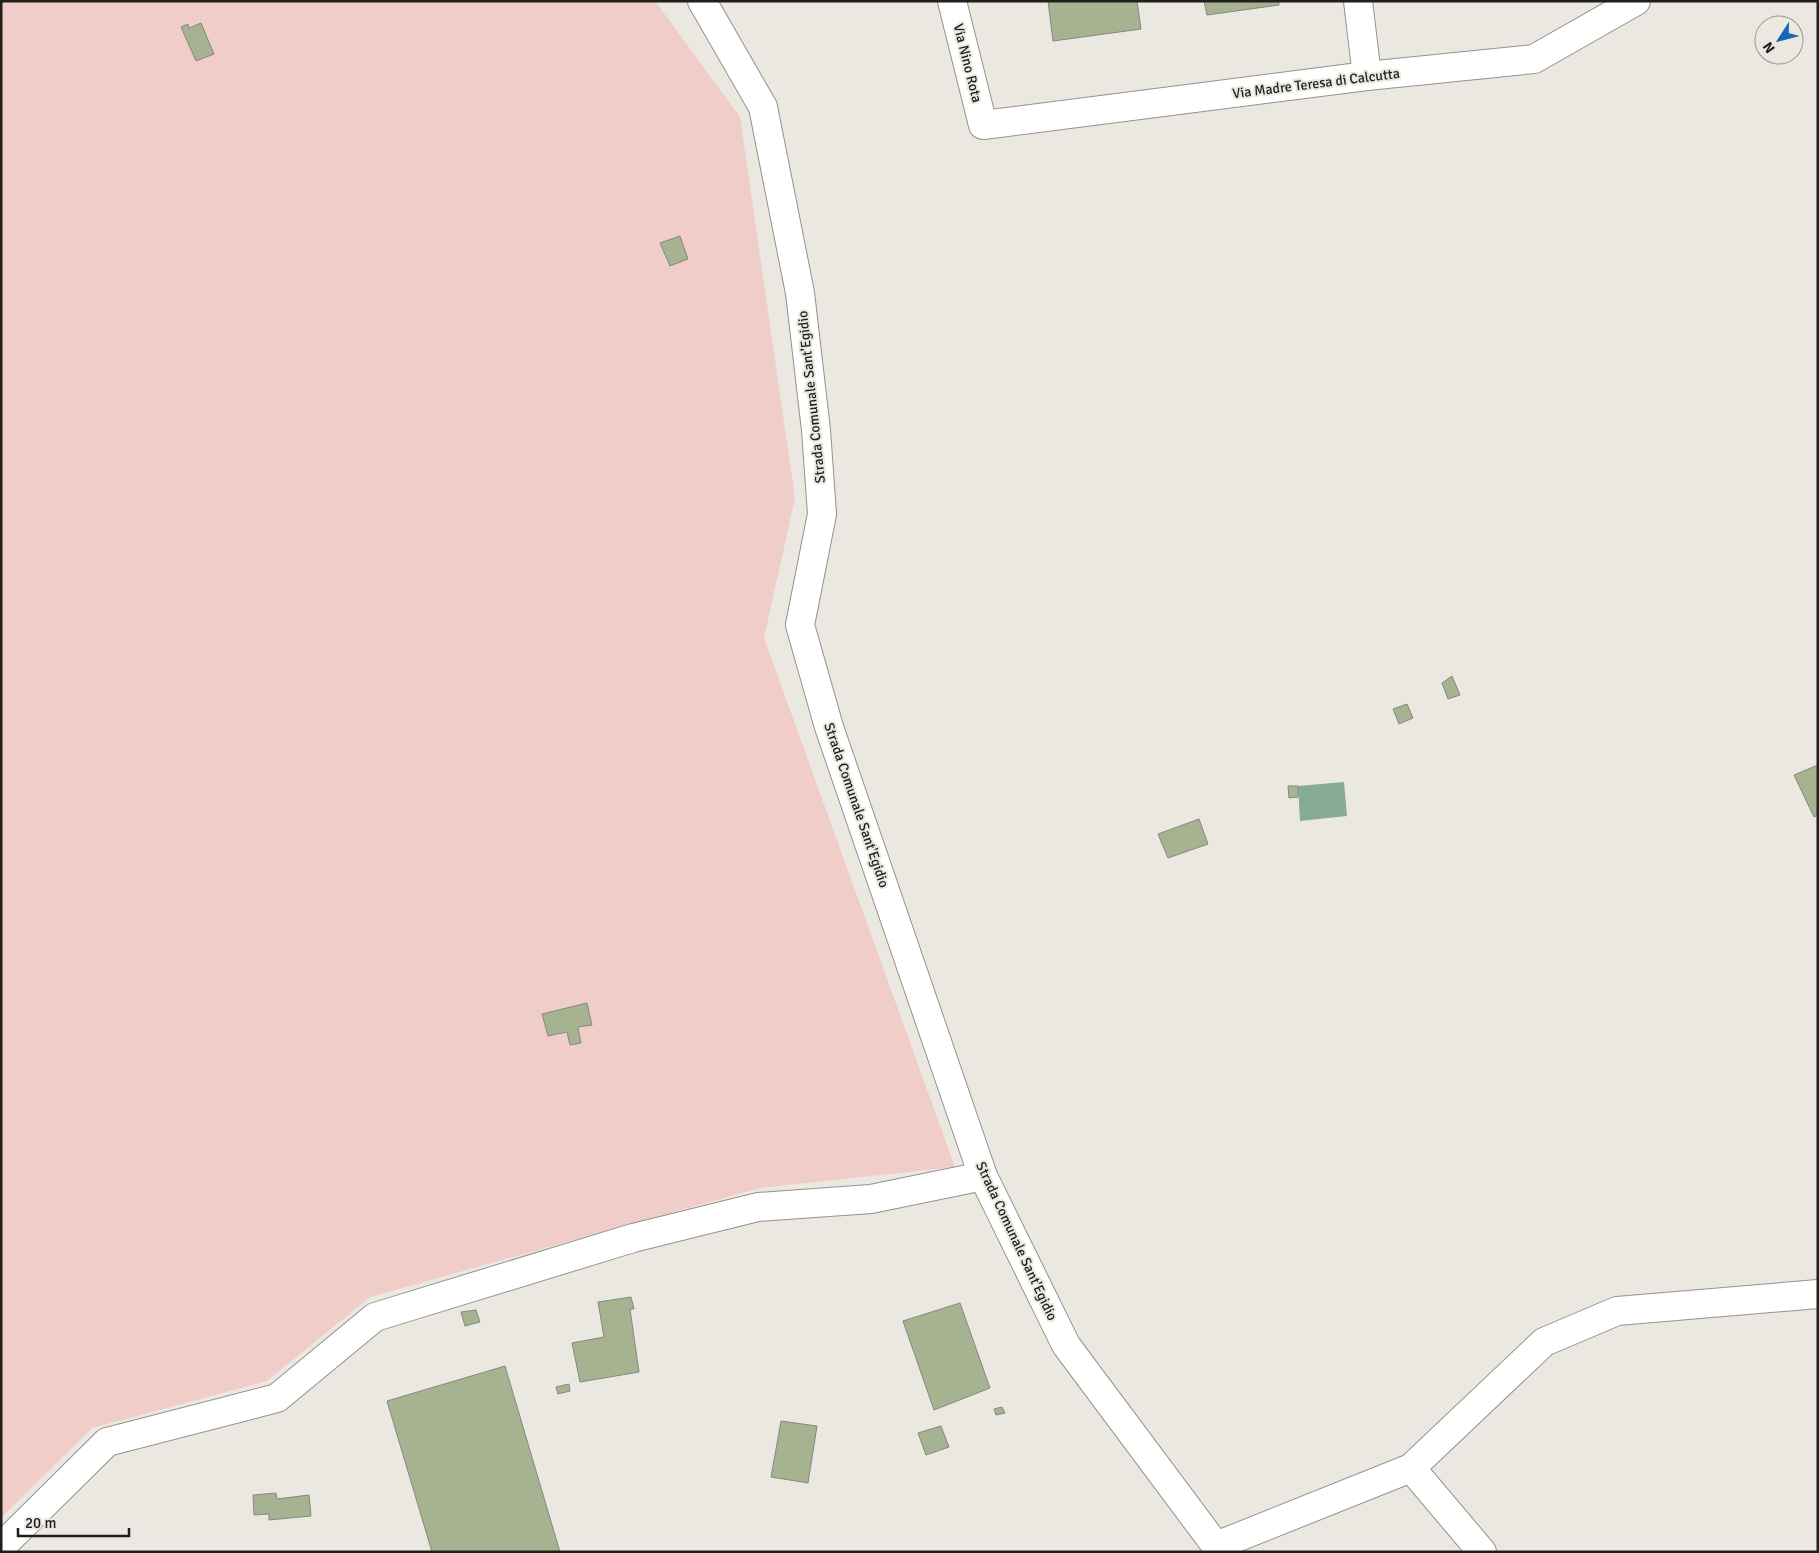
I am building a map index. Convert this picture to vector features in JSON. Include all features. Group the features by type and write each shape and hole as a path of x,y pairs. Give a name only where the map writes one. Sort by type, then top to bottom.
{"street":[{"name":"Strada Comunale Sant'Egidio","path":"702,1 763,107 800,293 816,430 822,514 800,625 829,726 983,1176 1066,1345 1217,1549"},
{"name":"Via Nino Rota","path":"952,1 983,125"},
{"path":"1358,1 1367,76"},
{"name":"Via Madre Teresa di Calcutta","path":"983,125 1367,76 1534,59 1636,1"},
{"path":"1,1547 107,1442 277,1398 375,1317 633,1238 758,1207 871,1199 983,1176"},
{"path":"1217,1549 1411,1468 1544,1342 1617,1311 1818,1294"},
{"path":"1411,1468 1482,1552"}],"shaded area":[{"path":"1,1 655,1 740,117 795,498 764,638 955,1167 760,1188 370,1297 267,1381 92,1428 1,1518"},
{"path":"1344,782 1347,816 1300,821 1298,786"}],"building":[{"path":"1048,1 1137,1 1141,29 1053,41"},
{"path":"1204,1 1279,1 1279,5 1207,15"},
{"path":"201,23 214,54 196,61 181,27 188,24 189,28"},
{"path":"680,236 688,259 670,266 660,243"},
{"path":"1452,676 1460,695 1448,699 1442,683"},
{"path":"1407,704 1413,718 1399,724 1393,709"},
{"path":"1818,765 1818,815 1814,817 1794,775"},
{"path":"1288,786 1298,786 1298,797 1289,798"},
{"path":"1199,819 1208,844 1168,858 1158,834"},
{"path":"587,1003 592,1025 578,1027 581,1043 570,1045 567,1032 548,1036 542,1014"},
{"path":"631,1297 634,1309 630,1309 639,1372 580,1382 572,1343 604,1337 598,1302"},
{"path":"960,1303 990,1388 934,1410 903,1321"},
{"path":"476,1310 480,1322 465,1326 461,1312"},
{"path":"505,1366 560,1552 432,1552 387,1401"},
{"path":"569,1384 570,1391 558,1394 556,1387"},
{"path":"1002,1407 1005,1413 996,1415 994,1409"},
{"path":"781,1421 817,1426 808,1483 771,1477"},
{"path":"941,1426 949,1447 926,1455 918,1433"},
{"path":"276,1493 277,1499 309,1495 311,1516 269,1520 269,1514 254,1515 253,1495"}]}
